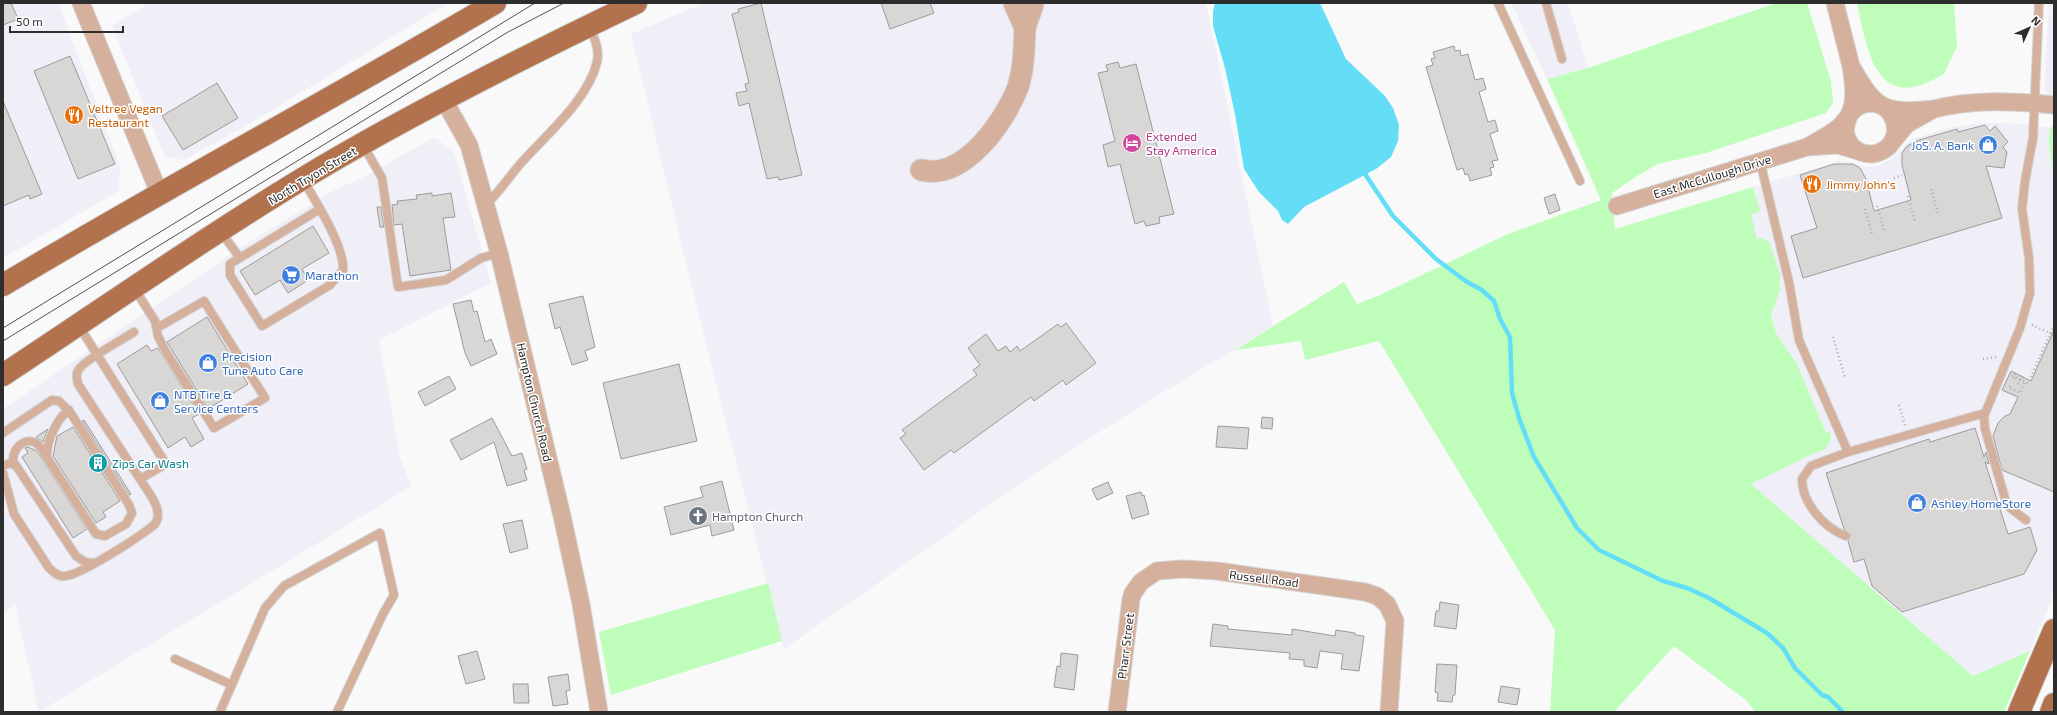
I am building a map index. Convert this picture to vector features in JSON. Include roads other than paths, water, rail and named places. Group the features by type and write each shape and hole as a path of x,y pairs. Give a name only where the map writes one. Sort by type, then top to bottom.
{"main road":[{"name":"North Tryon Street","path":"3,375 221,231 303,180 444,100 636,3"},
{"path":"3,285 160,194 405,57 491,4"},
{"path":"2019,712 2054,630"},
{"path":"2051,712 2054,704"}],"street":[{"path":"81,3 160,194"},
{"path":"1014,3 1026,28"},
{"path":"921,170 934,171 969,158 998,124 1018,87 1023,66 1026,28 1033,3"},
{"path":"1835,3 1851,66 1853,96 1845,129 1851,145 1858,151"},
{"path":"1851,66 1865,90 1891,114 1895,121 1896,129 1892,142"},
{"name":"Hampton Church Road","path":"444,100 469,145 499,253 562,516 581,604 599,712"},
{"name":"East McCullough Drive","path":"1807,147 1837,129 1855,108 1862,104 1870,103 1891,110 1904,111 1934,109 1966,102 1991,100 2054,105"},
{"name":"East McCullough Drive","path":"1617,206 1807,147 1838,145 1870,154 1879,152 1887,148 1907,124 1934,109"},
{"name":"Russell Road","path":"1141,582 1149,575 1163,570 1182,569 1217,572 1364,592 1377,596 1387,604 1395,621 1389,712"},
{"name":"Pharr Street","path":"1117,712 1131,599 1141,582"}],"lane":[{"path":"1498,3 1580,181"},
{"path":"1546,3 1562,59"},
{"path":"2026,520 2009,507 2006,502 1985,429 1984,413 2020,328 2030,294 2029,258 2022,209 2025,181 2033,138 2036,103 2039,3"},
{"path":"486,205 571,109 585,88 597,62 598,55 595,40 589,26"},
{"path":"363,145 382,178 398,287 446,280 480,258 499,253"},
{"path":"1760,161 1789,282 1799,340 1848,452"},
{"path":"303,180 320,209 341,254 343,270 330,285 262,326 230,275 230,264 320,209"},
{"path":"221,231 240,258"},
{"path":"134,288 155,321 158,336 166,352 214,428 265,398 204,300 157,328"},
{"path":"78,325 166,464 140,479"},
{"path":"3,473 14,514 52,572 64,576 94,563 152,527 158,521 158,508 78,384 78,369 134,332"},
{"path":"3,433 52,400 59,401 69,410 129,505 132,514 129,520 105,536 96,534 38,445 32,442 24,442 17,447 13,453 13,461 76,556 85,562 94,563"},
{"path":"47,457 47,447 61,416 69,410"},
{"path":"1846,536 1831,528 1817,515 1803,491 1802,479 1811,466 1848,452 1984,413"},
{"path":"3,466 10,463 16,466"},
{"path":"220,712 265,608 284,586 380,533 394,595 383,614 337,712"},
{"path":"175,659 232,685"}],"water":[{"path":"1215,3 1320,3 1346,59 1385,96 1393,108 1399,125 1398,141 1391,157 1376,169 1304,207 1288,224 1282,220 1278,211 1259,192 1244,169 1235,114 1225,68 1213,26 1213,12"}],"waterway":[{"path":"1363,171 1393,216 1436,259 1467,282 1482,290 1494,301 1500,319 1510,337 1512,393 1519,418 1534,457 1577,528 1599,550 1663,581 1687,588 1709,598 1767,633 1783,648 1795,668 1822,695 1828,697 1843,712"}],"tram line":[{"path":"3,328 535,3"},
{"path":"3,341 508,32 564,3"}],"place":[{"name":"Veltree Vegan Restaurant","path":"74,115"},
{"name":"Extended Stay America","path":"1132,143"},
{"name":"JoS. A. Bank","path":"1988,145"},
{"name":"Jimmy John's","path":"1812,184"},
{"name":"Marathon","path":"291,275"},
{"name":"Precision Tune Auto Care","path":"208,363"},
{"name":"NTB Tire & Service Centers","path":"160,401"},
{"name":"Zips Car Wash","path":"98,463"},
{"name":"Ashley HomeStore","path":"1917,503"},
{"name":"Hampton Church","path":"698,516"}]}
